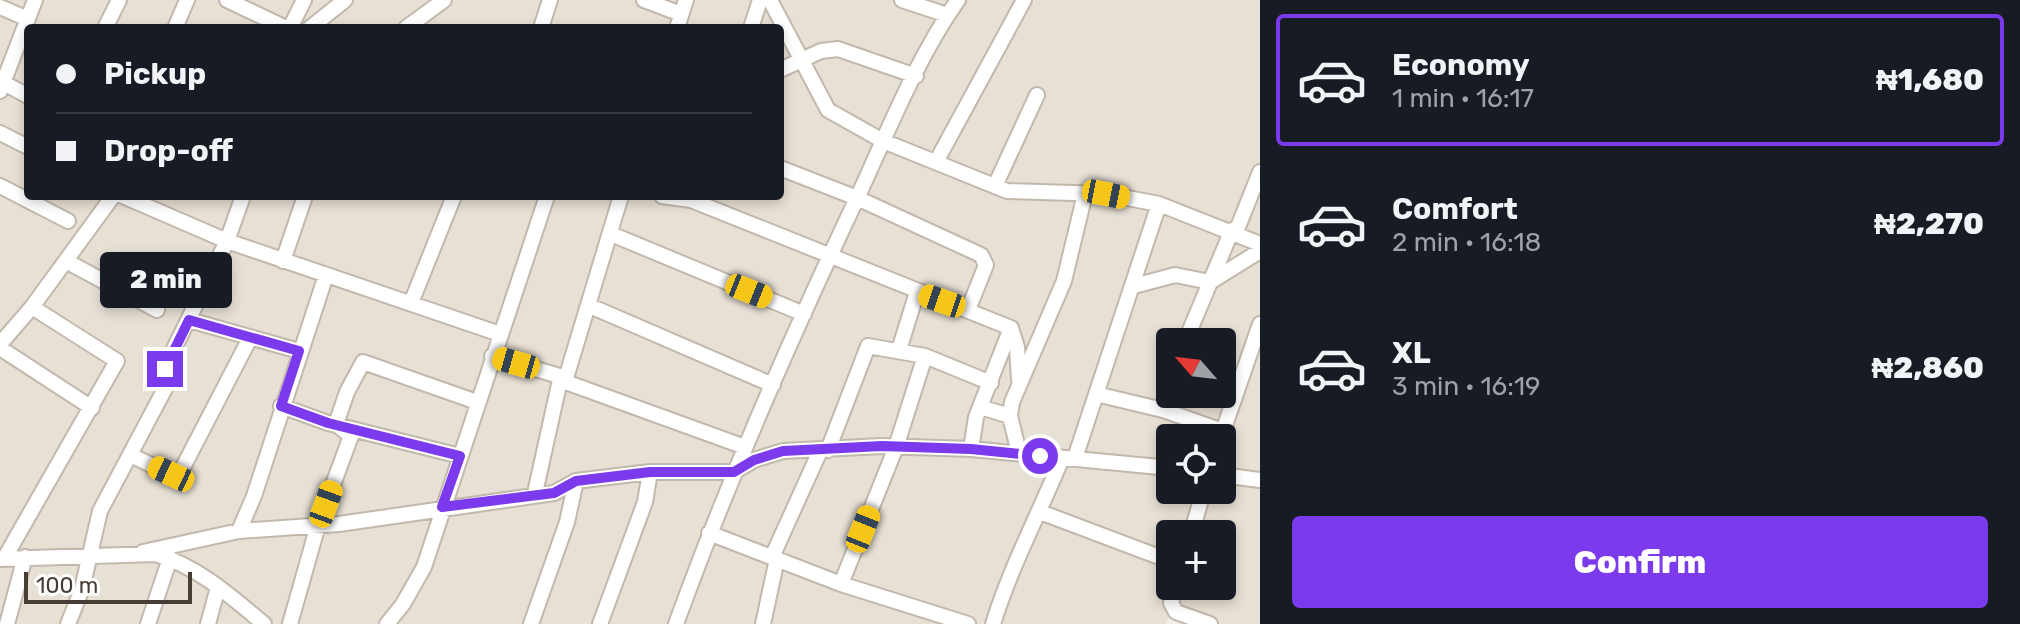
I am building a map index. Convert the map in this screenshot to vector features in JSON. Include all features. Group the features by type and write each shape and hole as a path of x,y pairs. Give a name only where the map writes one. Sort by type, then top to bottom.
{"street":[{"path":"26,24 35,0"},
{"path":"107,24 119,0"},
{"path":"177,24 187,0"},
{"path":"290,24 304,0"},
{"path":"315,24 345,0"},
{"path":"411,24 444,0"},
{"path":"542,24 550,0"},
{"path":"644,0 681,14"},
{"path":"752,24 760,0"},
{"path":"770,0 783,24"},
{"path":"902,0 947,15"},
{"path":"676,624 734,472 830,254 883,141 947,15 958,0"},
{"path":"936,162 1024,0"},
{"path":"237,2 280,24"},
{"path":"0,7 28,19"},
{"path":"784,26 828,110 883,141 995,186 1023,194 1106,194 1159,204 1234,231 1260,244"},
{"path":"24,29 1,85 24,94"},
{"path":"784,68 821,51 838,49 916,76"},
{"path":"995,186 1037,95"},
{"path":"0,133 24,145"},
{"path":"784,170 857,198 986,259 968,310"},
{"path":"1191,328 1260,172"},
{"path":"0,186 24,198"},
{"path":"1019,453 1010,416 1019,380 1064,281 1085,194"},
{"path":"27,200 68,221"},
{"path":"92,408 0,346 110,200"},
{"path":"132,200 227,241 500,334"},
{"path":"68,624 82,589 87,556 100,511 168,383 165,367 227,241 242,200"},
{"path":"283,261 304,200"},
{"path":"411,303 452,200"},
{"path":"387,624 403,604 424,567 546,200"},
{"path":"535,493 563,379 590,306 611,234 616,200"},
{"path":"697,200 1011,328 1017,347 1019,380"},
{"path":"993,624 1010,568 1068,458 1096,394 1159,204"},
{"path":"611,234 804,314"},
{"path":"1134,286 1175,275 1210,282 1260,251"},
{"path":"66,261 157,310"},
{"path":"239,531 254,496 326,275"},
{"path":"899,350 917,292"},
{"path":"590,306 773,385"},
{"path":"2,559 117,361 32,307"},
{"path":"189,320 249,340 299,351"},
{"path":"1226,424 1260,324"},
{"path":"971,449 980,407 1011,328"},
{"path":"130,455 171,474 180,473 249,340"},
{"path":"763,624 775,558 868,346 925,356 991,383"},
{"path":"492,356 745,447"},
{"path":"841,584 896,447 925,356"},
{"path":"336,424 347,392 363,362 477,402"},
{"path":"1096,394 1163,410 1196,424"},
{"path":"281,406 336,424 460,456"},
{"path":"980,407 1010,416"},
{"path":"290,624 318,525 351,436 336,424"},
{"path":"2,559 143,552 239,531 318,525 535,493 554,493 576,481 650,472 734,472 754,460 783,451 896,447 971,449 1156,467"},
{"path":"600,624 645,502 650,472"},
{"path":"1236,477 1260,480"},
{"path":"531,624 557,551 576,481"},
{"path":"1040,512 1156,556"},
{"path":"709,533 841,584 968,624"},
{"path":"143,552 170,558 218,587 264,624"},
{"path":"7,624 25,557"},
{"path":"148,624 170,558"},
{"path":"208,624 218,587"},
{"path":"1172,600 1176,612 1210,624"}],"shaded area":[{"path":"0,0 1260,0 1260,624 1221,624 1174,606 1166,624 0,624"}],"route":[{"path":"165,369 189,320 249,340 299,351 281,406 328,423 460,456 442,507 554,493 576,481 650,472 734,472 754,460 783,451 882,446 971,449 1040,456"}]}
